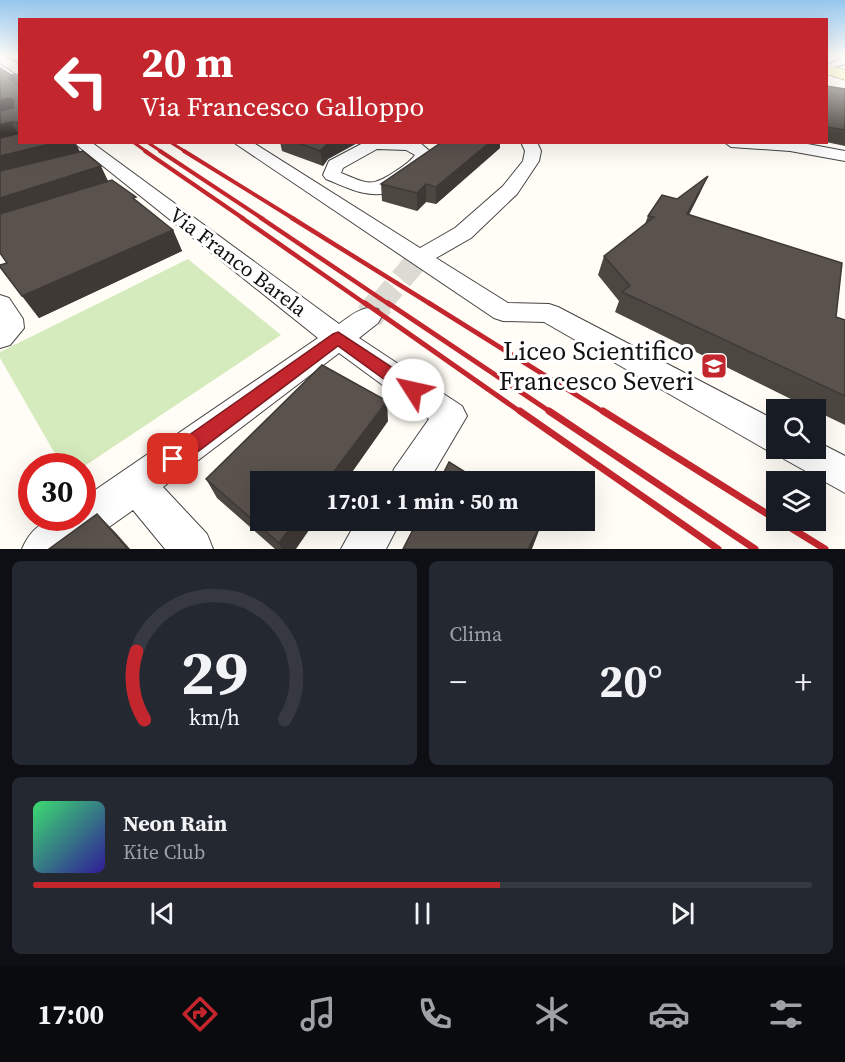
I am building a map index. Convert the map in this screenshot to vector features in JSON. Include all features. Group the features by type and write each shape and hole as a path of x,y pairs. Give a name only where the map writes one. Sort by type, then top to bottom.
{"street":[{"name":"Via Franco Barela","path":"82,144 101,159 128,189 450,416 414,471"},
{"path":"243,144 503,312 549,313 766,432"},
{"path":"374,144 410,144 424,153 417,164 381,189 363,188 332,175 335,165 374,144"},
{"path":"419,258 463,233 510,190 531,161 530,144"},
{"path":"760,144 790,146 845,156"},
{"path":"78,165 101,159"},
{"path":"0,304 10,319 10,328 0,338"},
{"path":"43,549 136,485 369,316"},
{"path":"815,459 845,476"},
{"path":"136,485 192,549"},
{"path":"362,549 374,531"}],"green space":[{"path":"188,259 281,335 96,458 96,453 55,453 0,358 0,352"}],"building":[{"path":"0,82 13,82 18,86 18,123 0,125 0,111 13,108 14,100 11,98 0,100"},
{"path":"828,86 845,89 845,130 828,127"},
{"path":"18,134 18,144 50,144 0,156 0,138"},
{"path":"301,144 328,144 320,151"},
{"path":"439,144 488,144 436,187 426,184 417,193 381,184"},
{"path":"83,151 101,166 0,198 0,171"},
{"path":"708,176 687,214 842,263 836,317 845,320 845,396 622,292 630,286 604,256 654,217 648,216 662,195 677,199"},
{"path":"112,180 136,197 133,198 173,230 22,296 0,267 7,263 0,253 0,214"},
{"path":"322,365 387,401 334,471 250,471 250,518 206,479"},
{"path":"449,462 463,471 444,471"},
{"path":"96,515 128,549 49,549 74,531 96,531"},
{"path":"265,531 288,531 279,543"},
{"path":"412,531 537,531 528,549 403,549"}],"tunnel":[{"path":"379,305 419,258"},
{"path":"369,316 380,303"}],"railway":[{"path":"136,144 147,152"},
{"path":"150,144 162,152"},
{"path":"173,144 186,152"},
{"path":"145,151 244,219"},
{"path":"160,151 263,219"},
{"path":"184,151 294,219"},
{"path":"242,218 367,305"},
{"path":"261,218 390,305"},
{"path":"292,218 432,305"},
{"path":"365,303 522,413"},
{"path":"388,303 552,413"},
{"path":"429,303 605,413"},
{"path":"520,411 718,549"},
{"path":"549,411 755,549"},
{"path":"603,411 766,513"},
{"path":"796,531 825,549"}],"place":[{"name":"Liceo Scientifico Francesco Severi","path":"714,366"}],"route":[{"path":"173,459 338,338 413,390"}]}
